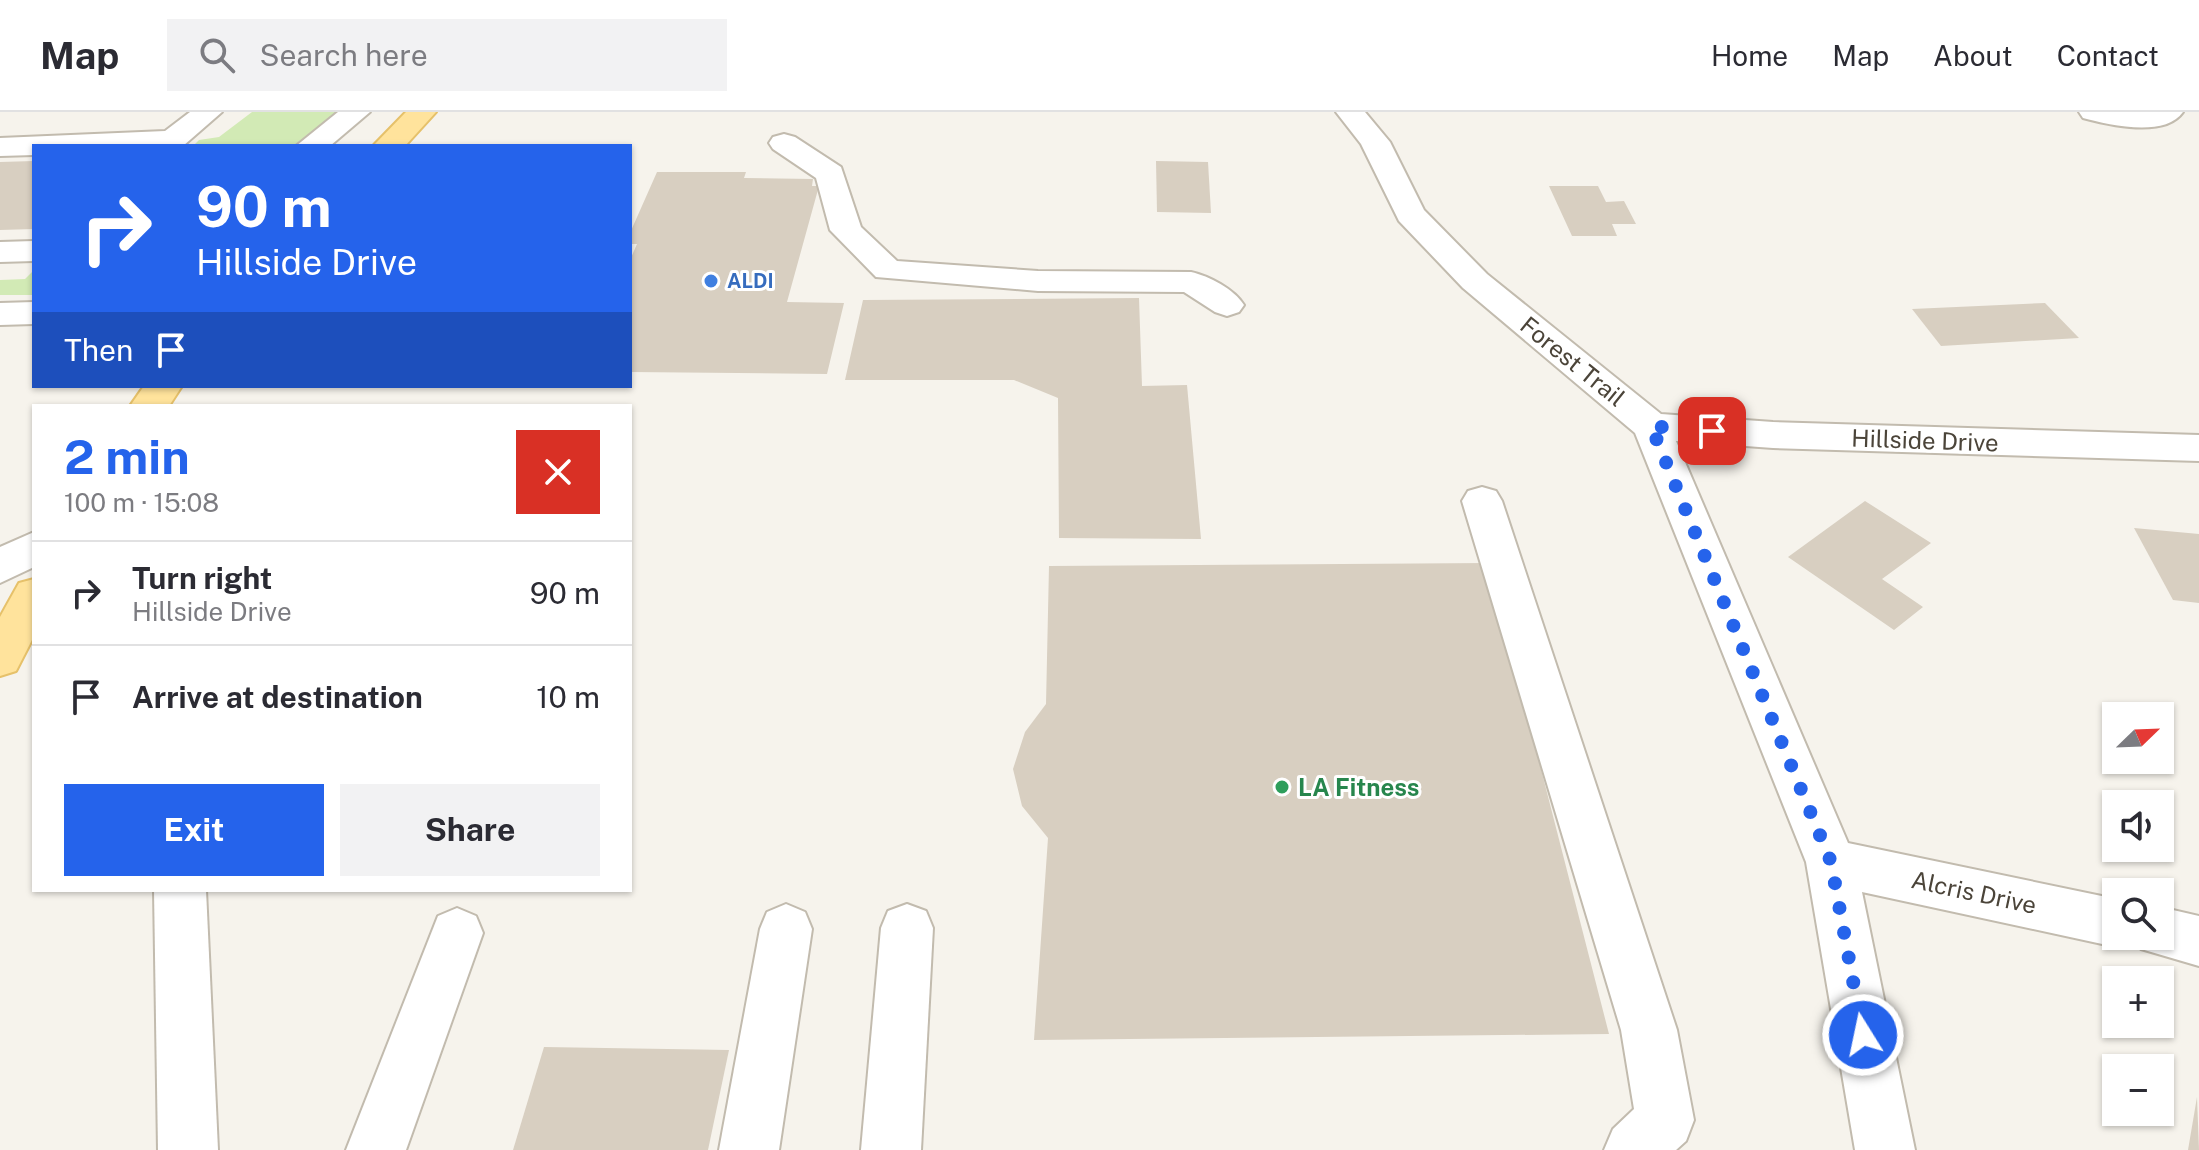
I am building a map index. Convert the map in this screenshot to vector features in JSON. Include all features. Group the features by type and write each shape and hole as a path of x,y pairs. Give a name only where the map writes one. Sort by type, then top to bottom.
{"main road":[{"path":"390,144 422,112"},
{"path":"0,658 32,599"}],"street":[{"path":"128,144 170,143 208,112"},
{"path":"314,144 356,112"},
{"name":"Forest Trail","path":"1350,112 1375,142 1410,214 1475,281 1651,426 1831,862 1885,1150"},
{"path":"2093,112 2138,121 2169,112"},
{"path":"784,143 830,174 846,230 888,270 1038,281 1191,282 1227,305"},
{"path":"0,147 32,146"},
{"path":"0,252 32,251"},
{"path":"0,314 32,313"},
{"name":"Hillside Drive","path":"1651,426 1773,435 2199,448"},
{"path":"1482,501 1649,1030 1665,1120 1634,1150"},
{"path":"0,567 32,548"},
{"name":"Alcris Drive","path":"1831,862 2102,920"},
{"path":"180,892 188,1150"},
{"path":"891,1150 907,928"},
{"path":"749,1150 786,929"},
{"path":"376,1150 457,933"},
{"path":"2174,935 2199,941"}],"green space":[{"path":"252,112 342,112 303,144 195,144 199,140 219,137"},
{"path":"32,272 32,295 0,295 0,280 25,279"}],"building":[{"path":"32,161 32,229 0,230 0,162"},
{"path":"1156,161 1208,162 1211,213 1157,212"},
{"name":"ALDI","path":"657,172 746,172 744,178 813,179 812,186 819,186 787,302 844,303 827,374 632,372 632,255 637,244 632,244 632,228"},
{"path":"1549,186 1598,186 1606,202 1624,201 1636,224 1612,224 1617,236 1572,236"},
{"path":"1139,298 1142,386 1187,385 1201,539 1059,538 1058,398 1014,380 845,380 863,300"},
{"path":"2045,303 2079,338 1941,346 1912,309"},
{"path":"1865,501 1931,543 1882,579 1923,607 1894,630 1788,557"},
{"path":"2134,528 2199,534 2199,603 2173,600"},
{"name":"LA Fitness","path":"1488,563 1609,1034 1034,1040 1048,838 1022,806 1013,769 1025,732 1046,704 1049,566"},
{"path":"544,1047 729,1050 708,1150 513,1150"},
{"path":"2197,1097 2199,1150 2188,1150"}],"place":[{"name":"ALDI","path":"711,281"},
{"name":"LA Fitness","path":"1282,787"}],"route":[{"path":"1712,431 1651,426 1831,862 1863,1035"}]}
